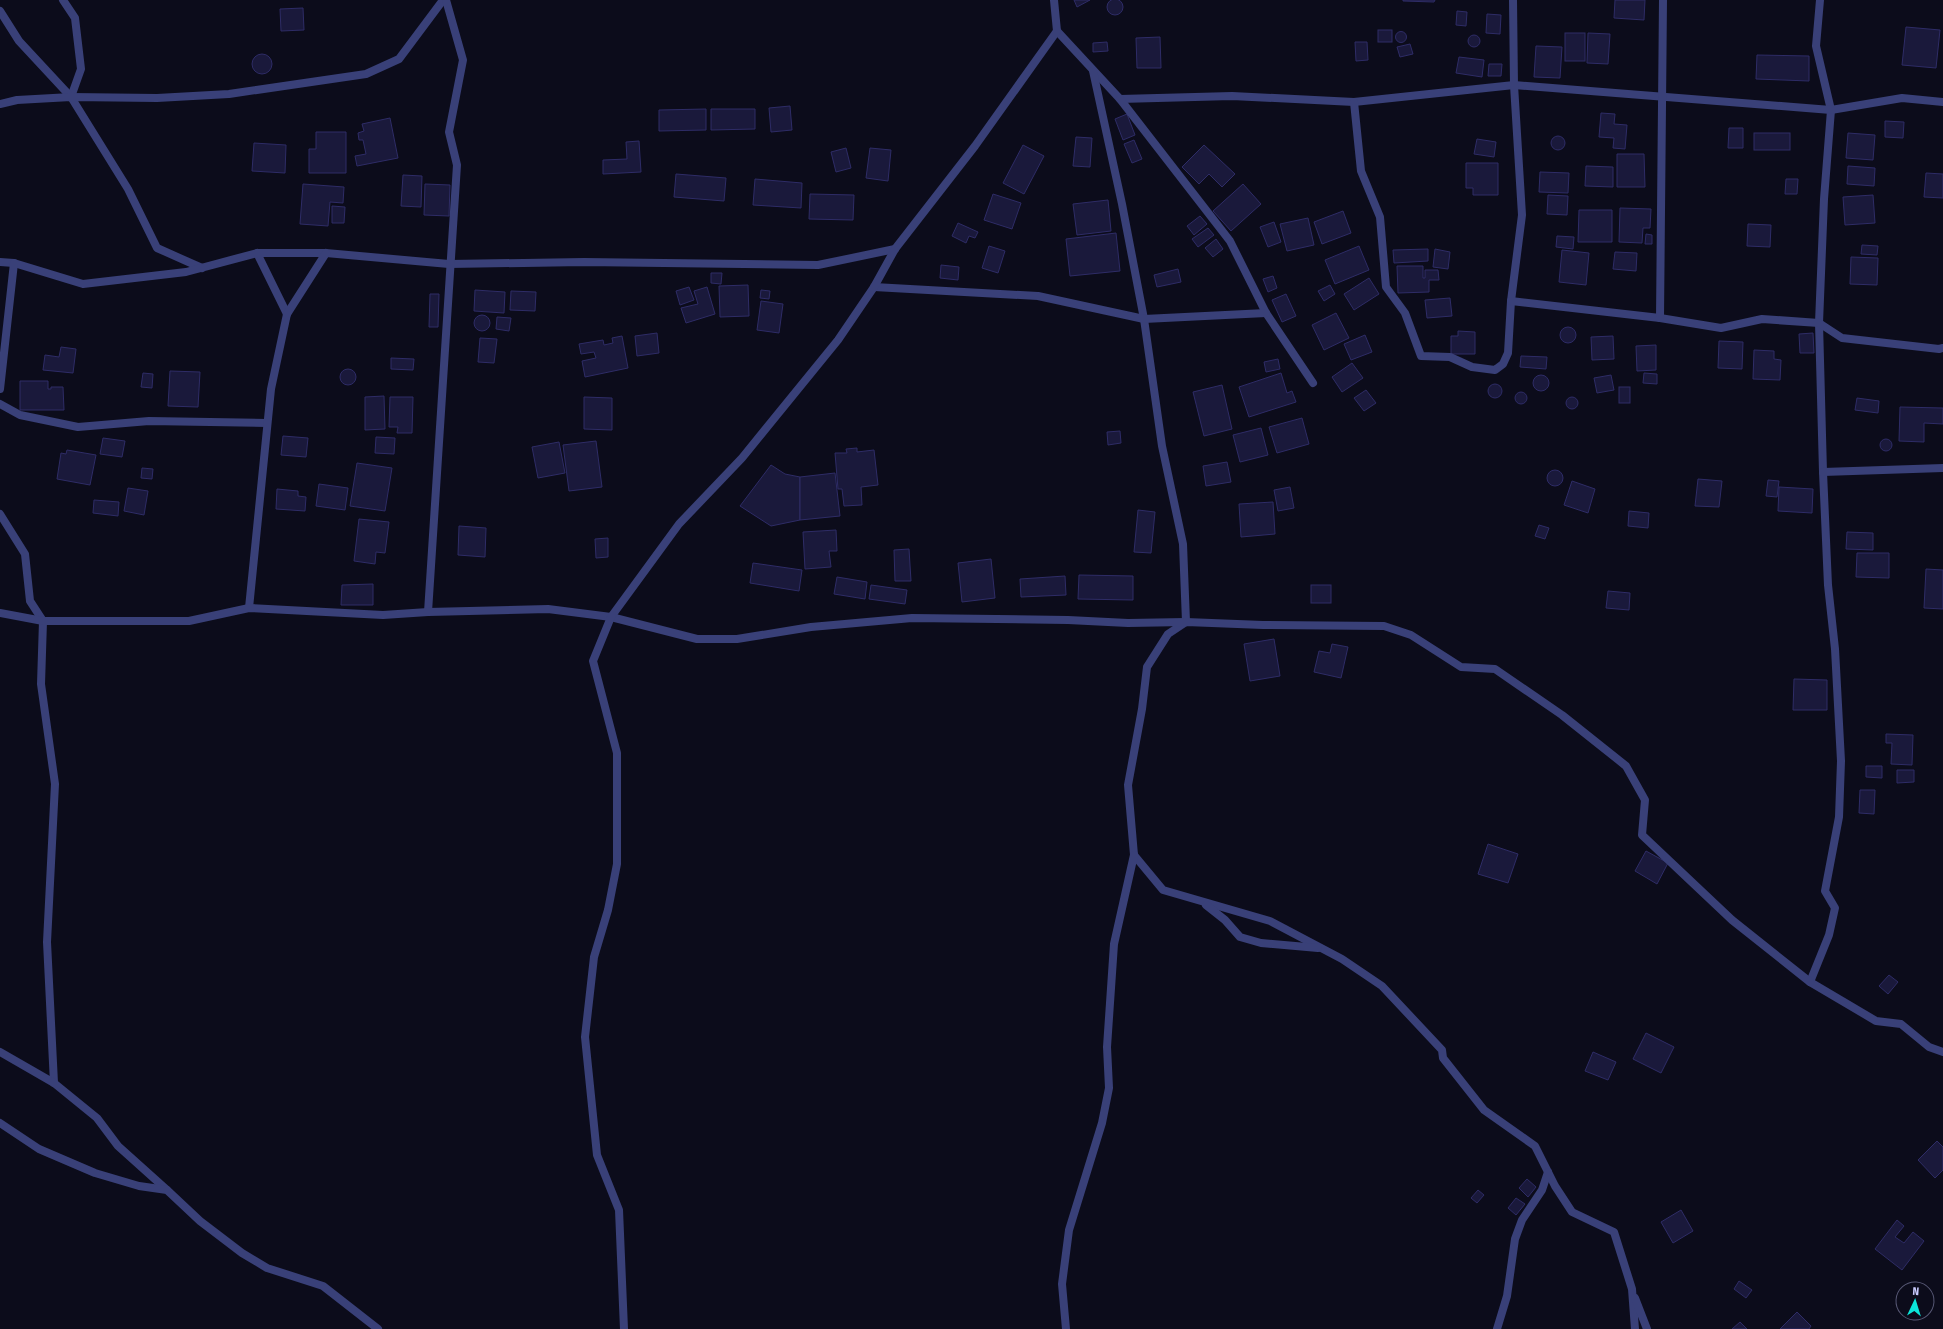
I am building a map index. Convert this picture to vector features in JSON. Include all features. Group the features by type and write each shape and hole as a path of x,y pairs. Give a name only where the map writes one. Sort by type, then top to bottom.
{"street":[{"path":"63,0 76,18 81,70 71,97"},
{"path":"0,104 17,100 71,97 157,98 229,94 366,74 399,59 445,0"},
{"path":"428,612 449,264 457,165 449,132 463,60 445,0"},
{"path":"1054,0 1057,31 1120,100 1230,241 1266,313 1314,383"},
{"path":"1354,102 1361,170 1380,217 1386,287 1405,313 1421,356 1450,357 1472,367 1495,370 1503,364 1508,353 1511,301 1522,215 1514,85 1513,0"},
{"path":"1660,318 1663,0"},
{"path":"1810,982 1828,934 1835,908 1825,891 1839,817 1841,761 1835,649 1828,584 1823,472 1819,323 1824,199 1830,110 1816,46 1820,0"},
{"path":"0,11 19,42 71,97 128,188 157,248 202,268"},
{"path":"624,1329 619,1210 597,1155 585,1036 594,957 608,910 616,864 617,753 593,661 611,617 679,524 742,458 838,340 874,287 895,249 975,146 1057,31"},
{"path":"1093,70 1122,204 1144,319 1162,446 1183,544 1186,622"},
{"path":"1120,100 1232,96 1354,102 1514,85 1830,110 1902,98 1943,102"},
{"path":"0,262 14,263 83,284 186,272 257,253 326,253 449,264 584,262 818,265 895,249"},
{"path":"257,253 287,314"},
{"path":"249,608 271,389 287,314 326,253"},
{"path":"0,389 14,263"},
{"path":"874,287 1038,296 1144,319 1266,313"},
{"path":"1511,301 1660,318 1722,328 1762,319 1819,323 1842,338 1939,349 1943,348"},
{"path":"0,404 20,415 78,427 149,421 267,423"},
{"path":"1823,472 1943,468"},
{"path":"0,514 25,554 30,601 43,621 41,684 55,784 47,942 54,1083"},
{"path":"0,613 43,621 189,620 249,608 383,615 428,612 548,609 611,617 697,639 737,639 811,627 912,618 1068,620 1128,623 1186,622 1264,625 1384,626 1411,635 1461,667 1495,669 1562,715 1626,766 1645,800 1642,835 1732,920 1810,982 1876,1021 1901,1024 1929,1047 1943,1052"},
{"path":"1066,1329 1062,1284 1069,1230 1102,1122 1109,1088 1107,1047 1114,944 1134,854 1128,785 1142,708 1147,666 1168,634 1186,622"},
{"path":"1134,854 1163,890 1270,921 1342,959 1382,986 1442,1050 1443,1058 1484,1110 1535,1146 1555,1186 1572,1212 1614,1232 1632,1289 1647,1329"},
{"path":"1202,902 1225,920 1240,937 1261,943 1322,949"},
{"path":"0,1052 54,1083 97,1118 118,1146 200,1221 242,1253 267,1268 323,1286 378,1329"},
{"path":"0,1123 39,1149 95,1173 138,1186 167,1190"},
{"path":"1497,1329 1506,1296 1515,1239 1522,1220 1542,1190 1548,1172"},
{"path":"1632,1289 1635,1329"}],"building":[{"path":"1115,-1 1122,4 1123,7 1118,14 1115,15 1108,10 1107,7 1112,0"},
{"path":"1074,0 1090,0 1077,7"},
{"path":"1403,0 1435,0 1434,2"},
{"path":"1615,0 1645,0 1644,20 1614,18"},
{"path":"303,8 304,30 281,31 280,9"},
{"path":"1457,11 1467,12 1466,26 1456,25"},
{"path":"1487,14 1501,15 1500,34 1486,33"},
{"path":"1906,27 1940,30 1936,68 1902,65"},
{"path":"1378,30 1392,30 1392,42 1378,42"},
{"path":"1399,32 1403,32 1405,33 1405,41 1399,42 1396,39 1396,35"},
{"path":"1565,33 1585,33 1585,61 1565,61"},
{"path":"1588,33 1610,34 1608,64 1587,63"},
{"path":"1474,35 1478,37 1480,41 1478,45 1474,47 1470,45 1468,41 1470,37"},
{"path":"1160,37 1161,68 1137,68 1136,38"},
{"path":"1107,42 1108,51 1093,52 1093,43"},
{"path":"1355,42 1367,42 1368,60 1356,61"},
{"path":"1410,44 1413,54 1400,57 1397,47"},
{"path":"1536,46 1562,47 1560,78 1534,77"},
{"path":"262,54 269,57 272,64 269,71 262,74 255,71 252,64 255,57"},
{"path":"1757,55 1809,56 1809,81 1756,79"},
{"path":"1459,57 1484,60 1482,77 1456,73"},
{"path":"1489,64 1502,64 1501,76 1488,76"},
{"path":"790,106 792,130 771,132 769,108"},
{"path":"706,109 706,130 659,131 659,110"},
{"path":"711,109 755,109 755,129 711,130"},
{"path":"1601,113 1615,114 1614,124 1627,125 1625,149 1613,148 1614,138 1599,137"},
{"path":"1127,114 1135,135 1123,140 1115,119"},
{"path":"390,118 398,158 357,166 355,156 366,154 363,140 359,140 358,133 364,131 362,124"},
{"path":"1885,121 1904,122 1903,138 1885,137"},
{"path":"1729,128 1743,128 1743,148 1728,148"},
{"path":"316,132 346,132 346,173 309,173 309,149 316,149"},
{"path":"1754,133 1790,133 1790,150 1754,150"},
{"path":"1848,133 1875,135 1873,160 1846,158"},
{"path":"1555,136 1561,136 1565,140 1565,146 1561,150 1555,150 1551,146 1551,140"},
{"path":"1076,137 1092,138 1090,167 1073,166"},
{"path":"1477,139 1496,142 1494,157 1474,154"},
{"path":"1134,140 1142,159 1132,163 1124,144"},
{"path":"639,141 641,172 603,174 603,160 627,159 626,142"},
{"path":"254,143 286,145 285,173 252,171"},
{"path":"1023,145 1044,156 1024,194 1003,183"},
{"path":"1204,145 1235,174 1222,187 1209,174 1199,184 1182,167"},
{"path":"846,148 851,168 836,172 831,152"},
{"path":"870,148 891,150 888,181 866,178"},
{"path":"1617,154 1644,154 1645,187 1617,187"},
{"path":"1466,163 1498,163 1498,195 1473,195 1473,188 1466,188"},
{"path":"1586,166 1613,167 1613,187 1585,186"},
{"path":"1848,166 1875,168 1874,186 1847,184"},
{"path":"1540,172 1569,173 1568,193 1539,192"},
{"path":"1926,173 1943,174 1943,198 1924,197"},
{"path":"676,174 726,178 724,201 674,197"},
{"path":"403,175 422,176 421,207 401,206"},
{"path":"755,179 802,183 801,208 753,205"},
{"path":"1786,179 1798,179 1797,194 1785,194"},
{"path":"303,184 344,187 343,203 330,202 328,226 300,224"},
{"path":"425,184 450,185 449,216 424,215"},
{"path":"1243,184 1261,204 1231,231 1213,211"},
{"path":"810,194 854,195 853,220 809,219"},
{"path":"993,194 1021,203 1012,229 984,220"},
{"path":"1548,195 1568,196 1567,215 1547,214"},
{"path":"1873,195 1875,223 1845,225 1843,197"},
{"path":"1108,200 1111,231 1077,235 1073,204"},
{"path":"332,206 345,207 344,223 332,223"},
{"path":"1620,208 1651,209 1650,228 1643,228 1642,243 1619,242"},
{"path":"1579,210 1612,210 1612,242 1578,242"},
{"path":"1343,211 1351,233 1322,244 1314,222"},
{"path":"1200,216 1207,224 1194,235 1187,226"},
{"path":"1308,218 1314,245 1287,251 1280,224"},
{"path":"1274,222 1281,242 1268,247 1260,227"},
{"path":"958,223 978,232 975,238 969,236 966,243 952,236"},
{"path":"1748,224 1771,225 1770,247 1747,246"},
{"path":"1208,228 1214,235 1198,247 1192,239"},
{"path":"1116,233 1120,271 1070,276 1066,239"},
{"path":"1646,234 1652,235 1652,244 1645,244"},
{"path":"1557,236 1574,237 1573,249 1556,247"},
{"path":"1216,239 1223,249 1213,257 1205,248"},
{"path":"1862,245 1878,246 1877,255 1861,254"},
{"path":"989,246 1005,251 998,273 982,268"},
{"path":"1359,246 1369,270 1335,284 1325,260"},
{"path":"1428,249 1428,261 1394,263 1393,250"},
{"path":"1435,249 1450,252 1448,269 1433,267"},
{"path":"1562,250 1589,253 1586,285 1559,282"},
{"path":"1615,252 1637,253 1636,271 1613,269"},
{"path":"1851,257 1878,258 1877,285 1850,284"},
{"path":"941,265 959,267 958,280 940,278"},
{"path":"1397,266 1423,266 1423,278 1425,278 1425,270 1438,270 1439,280 1429,280 1429,292 1398,293"},
{"path":"1178,269 1181,282 1157,287 1154,275"},
{"path":"711,273 722,273 721,284 711,283"},
{"path":"1273,276 1277,288 1268,292 1263,279"},
{"path":"1369,278 1379,294 1354,310 1344,294"},
{"path":"748,285 749,316 720,317 719,286"},
{"path":"1330,285 1335,294 1324,301 1318,291"},
{"path":"689,287 694,300 680,305 676,291"},
{"path":"707,287 715,314 686,323 681,308 698,304 694,291"},
{"path":"475,290 505,292 504,313 474,311"},
{"path":"761,290 770,291 769,299 760,298"},
{"path":"511,291 536,292 535,311 510,310"},
{"path":"430,294 439,294 438,327 429,327"},
{"path":"1286,294 1296,316 1282,322 1272,300"},
{"path":"1450,298 1452,316 1427,318 1425,300"},
{"path":"761,301 783,304 779,333 757,330"},
{"path":"1336,313 1349,338 1324,350 1312,325"},
{"path":"482,315 489,320 490,323 485,330 482,331 475,326 474,323 479,316"},
{"path":"497,317 511,318 509,331 496,329"},
{"path":"1568,327 1574,329 1576,335 1574,341 1568,343 1562,341 1560,335 1562,329"},
{"path":"1458,331 1475,332 1475,354 1451,354 1451,336 1458,336"},
{"path":"657,333 659,353 637,356 635,336"},
{"path":"1813,333 1814,353 1800,353 1799,334"},
{"path":"1365,335 1372,352 1351,360 1344,344"},
{"path":"622,336 628,368 585,377 582,361 596,358 594,352 581,354 579,344 603,340 604,345 613,343 612,338"},
{"path":"1613,336 1614,359 1592,360 1591,337"},
{"path":"480,338 497,339 494,363 478,362"},
{"path":"1719,341 1743,342 1742,369 1718,368"},
{"path":"1656,345 1656,370 1637,371 1636,346"},
{"path":"61,347 76,349 73,373 43,370 45,355 59,357"},
{"path":"1754,350 1774,351 1774,359 1781,360 1780,380 1753,379"},
{"path":"1521,356 1547,357 1546,369 1520,367"},
{"path":"391,358 414,359 413,370 391,369"},
{"path":"1278,359 1280,369 1266,372 1264,362"},
{"path":"1352,363 1363,378 1342,392 1332,377"},
{"path":"348,369 354,371 356,377 354,383 348,385 342,383 340,377 342,371"},
{"path":"170,371 200,372 198,407 168,406"},
{"path":"143,373 153,374 152,388 141,387"},
{"path":"1281,373 1287,393 1292,391 1296,402 1249,417 1239,387"},
{"path":"1644,373 1657,374 1657,384 1643,383"},
{"path":"1541,375 1547,377 1549,383 1547,389 1541,391 1535,389 1533,383 1535,377"},
{"path":"1611,375 1614,390 1597,393 1594,378"},
{"path":"20,381 48,381 48,389 51,389 51,387 63,387 64,410 20,410"},
{"path":"1495,384 1500,386 1502,391 1500,396 1495,398 1490,396 1488,391 1490,386"},
{"path":"1222,385 1232,429 1204,436 1193,392"},
{"path":"1619,387 1630,387 1630,403 1619,403"},
{"path":"1366,390 1376,403 1364,411 1354,398"},
{"path":"1519,392 1523,392 1527,398 1523,404 1519,404 1515,400 1515,396"},
{"path":"384,396 385,429 365,430 365,397"},
{"path":"390,397 413,397 412,433 397,433 398,427 389,427"},
{"path":"584,397 612,398 612,430 584,429"},
{"path":"1570,397 1574,397 1578,403 1574,409 1570,409 1566,405 1566,401"},
{"path":"1857,398 1879,401 1878,413 1855,410"},
{"path":"1900,407 1943,408 1943,424 1924,423 1924,442 1899,441"},
{"path":"1302,418 1309,444 1277,453 1269,427"},
{"path":"1261,428 1268,455 1240,462 1233,435"},
{"path":"1120,431 1121,443 1108,445 1107,432"},
{"path":"283,436 308,438 306,457 281,455"},
{"path":"376,437 395,438 394,454 375,453"},
{"path":"103,438 125,441 122,457 100,454"},
{"path":"1884,439 1888,439 1892,445 1888,451 1884,451 1880,447 1880,443"},
{"path":"596,441 602,487 569,491 563,445"},
{"path":"559,442 565,473 538,478 532,447"},
{"path":"857,448 857,452 874,450 878,485 861,487 862,505 844,506 842,489 838,489 835,453 847,453 846,449"},
{"path":"67,450 96,455 90,485 57,479 61,453 66,454"},
{"path":"1227,462 1231,482 1206,486 1203,466"},
{"path":"357,463 392,468 385,511 350,506"},
{"path":"771,465 785,474 800,477 800,520 771,526 740,506"},
{"path":"142,468 153,469 152,479 141,478"},
{"path":"1555,470 1562,475 1563,478 1558,485 1555,486 1548,481 1547,478 1552,471"},
{"path":"835,473 840,516 800,520 800,477"},
{"path":"1698,479 1722,481 1719,507 1695,506"},
{"path":"1768,480 1779,481 1777,497 1766,496"},
{"path":"1572,481 1595,489 1588,513 1564,505"},
{"path":"319,484 348,488 345,510 316,506"},
{"path":"1290,487 1294,508 1278,511 1274,490"},
{"path":"1779,487 1813,489 1812,513 1778,511"},
{"path":"128,488 148,491 144,515 124,511"},
{"path":"277,489 298,491 298,496 306,497 305,511 276,509"},
{"path":"94,500 119,502 118,516 93,513"},
{"path":"1273,502 1275,534 1241,537 1239,504"},
{"path":"1138,510 1155,512 1151,553 1134,552"},
{"path":"1629,511 1649,513 1648,528 1628,526"},
{"path":"359,519 389,522 385,553 376,552 375,564 354,561"},
{"path":"1539,525 1549,528 1545,539 1535,536"},
{"path":"459,526 486,528 485,557 458,555"},
{"path":"836,530 837,551 829,551 831,567 805,569 803,532"},
{"path":"1847,532 1873,533 1873,550 1846,549"},
{"path":"608,538 608,557 596,558 595,539"},
{"path":"909,549 911,581 895,581 894,550"},
{"path":"1857,553 1889,553 1889,578 1856,577"},
{"path":"991,559 995,598 962,602 958,563"},
{"path":"753,563 802,570 799,591 750,583"},
{"path":"1926,569 1943,570 1943,609 1924,608"},
{"path":"1079,575 1133,576 1133,600 1078,599"},
{"path":"1065,576 1066,595 1021,597 1020,579"},
{"path":"837,577 867,582 865,599 834,594"},
{"path":"373,584 373,605 341,605 342,585"},
{"path":"871,585 907,590 905,604 869,599"},
{"path":"1311,585 1331,585 1331,603 1311,603"},
{"path":"1608,591 1630,593 1629,610 1606,608"},
{"path":"1274,639 1280,676 1250,681 1244,644"},
{"path":"1332,644 1348,647 1341,678 1314,672 1319,651 1330,653"},
{"path":"1794,679 1827,680 1827,710 1793,710"},
{"path":"1886,734 1913,735 1912,765 1891,764 1892,743 1886,743"},
{"path":"1866,766 1882,766 1882,778 1866,777"},
{"path":"1897,770 1914,770 1914,782 1897,783"},
{"path":"1860,790 1875,790 1874,814 1859,813"},
{"path":"1488,844 1518,854 1508,883 1478,874"},
{"path":"1646,851 1668,863 1657,884 1635,871"},
{"path":"1889,975 1898,982 1888,994 1879,986"},
{"path":"1646,1033 1674,1047 1661,1073 1633,1059"},
{"path":"1593,1052 1616,1062 1608,1080 1585,1071"},
{"path":"1937,1141 1943,1147 1943,1170 1935,1178 1918,1160"},
{"path":"1527,1179 1536,1187 1528,1197 1519,1188"},
{"path":"1478,1190 1484,1195 1477,1203 1471,1198"},
{"path":"1516,1198 1525,1204 1516,1215 1508,1208"},
{"path":"1681,1210 1693,1231 1673,1243 1661,1222"},
{"path":"1897,1220 1904,1226 1895,1237 1904,1243 1913,1232 1924,1241 1902,1270 1875,1249"},
{"path":"1739,1281 1752,1290 1746,1298 1734,1289"},
{"path":"1797,1312 1811,1326 1809,1329 1780,1329"},
{"path":"1740,1322 1747,1329 1732,1329"}]}
